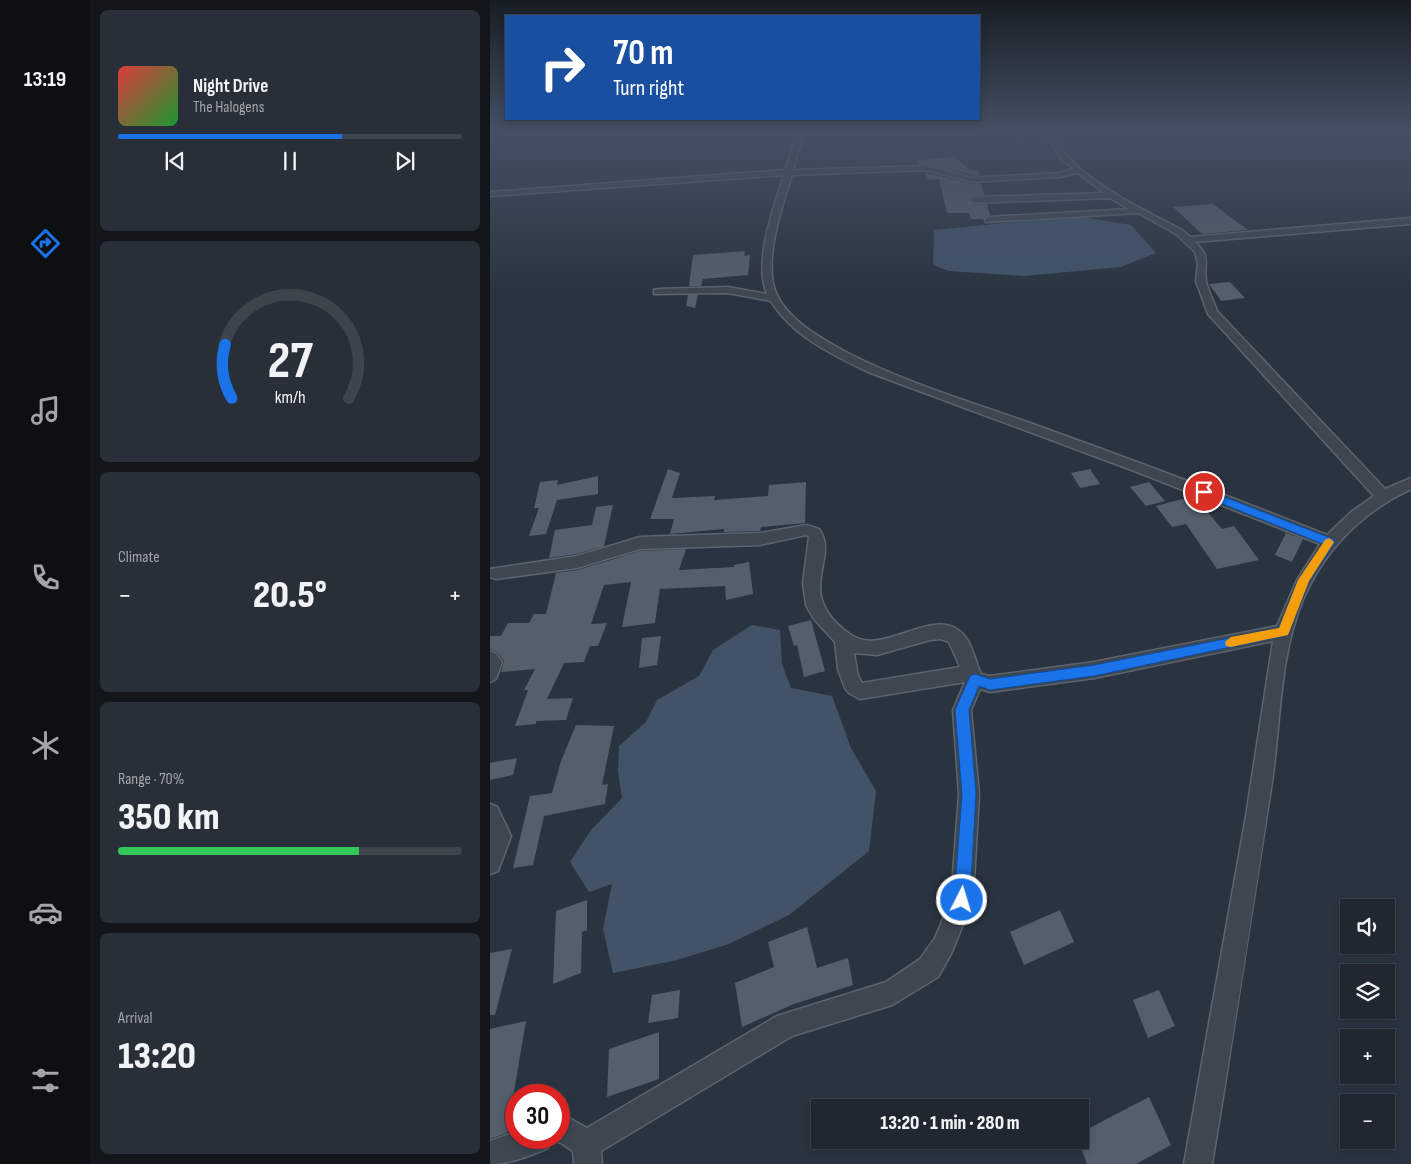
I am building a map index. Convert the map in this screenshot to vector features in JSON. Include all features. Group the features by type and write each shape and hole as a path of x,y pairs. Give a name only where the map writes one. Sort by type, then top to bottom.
{"street":[{"path":"490,194 584,186"},
{"path":"790,186 766,254 768,284 775,299 789,316 810,334 864,365 926,390 1146,470 1335,534"},
{"path":"1100,186 1111,195 1179,232 1188,240 1203,257 1201,281 1212,312 1384,496"},
{"path":"973,200 1111,195"},
{"path":"989,220 1139,210"},
{"path":"1188,240 1411,221"},
{"path":"658,292 728,290 775,299"},
{"path":"1198,1164 1268,743 1284,632 1304,580 1335,534 1384,496 1411,483"},
{"path":"496,573 577,562 640,543 760,538 806,530 813,532 817,536 812,589 814,606 844,641 856,648 867,649 924,634 948,633 955,637 960,645 973,677 962,710 969,802 962,900 955,922 943,946 928,968 892,993 786,1025 587,1154 570,1136"},
{"path":"844,641 850,682 854,688 860,691 973,677 990,684 1094,670 1284,632"},
{"path":"490,660 493,662 490,674"},
{"path":"490,814 500,836 490,863"},
{"path":"490,1155 507,1149"}],"water":[{"path":"1076,216 1131,225 1156,253 1121,267 1024,276 949,271 933,265 934,230"},
{"path":"752,625 780,630 782,664 791,688 832,696 851,748 876,791 869,851 789,915 729,944 677,960 613,973 603,929 612,884 589,892 570,862 591,830 622,798 618,771 619,746 646,722 657,700 699,676 713,650"}],"building":[{"path":"941,186 982,186 984,195 973,195 967,200 973,205 987,204 990,215 984,219 971,219 969,213 947,213"},
{"path":"1213,204 1248,230 1202,234 1173,207"},
{"path":"745,251 744,256 750,255 748,275 703,279 701,286 689,286 693,255"},
{"path":"1230,282 1245,298 1221,301 1209,284"},
{"path":"688,295 698,295 695,308 686,306"},
{"path":"668,469 680,473 672,498 715,496 714,500 768,496 769,485 806,482 805,523 761,527 760,531 724,532 724,529 670,534 674,519 650,519"},
{"path":"1090,469 1100,484 1080,488 1071,473"},
{"path":"598,476 598,494 557,500 546,534 529,536 539,508 534,508 540,482 558,480 557,485"},
{"path":"1149,482 1165,501 1146,506 1130,487"},
{"path":"1194,496 1222,529 1234,526 1259,560 1217,569 1186,524 1172,527 1156,506"},
{"path":"613,505 604,546 577,554 549,558 555,530 592,525 596,507"},
{"path":"1286,533 1303,539 1292,562 1275,555"},
{"path":"686,549 679,570 734,567 734,565 749,562 753,594 726,600 725,586 660,589 655,623 622,627 631,582 604,585 591,624 607,623 598,646 590,646 584,662 564,663 547,699 573,698 566,720 536,721 536,724 515,726 528,690 524,690 535,669 501,672 504,661 498,653 490,649 490,636 501,636 508,623 529,623 534,614 546,614 556,573 578,570 640,551"},
{"path":"811,620 825,671 804,677 797,645 794,646 788,626"},
{"path":"661,636 657,665 639,668 642,638"},
{"path":"576,725 614,726 602,785 608,784 605,804 544,816 533,865 513,868 530,796 552,793 561,761"},
{"path":"517,758 513,775 490,780 490,763"},
{"path":"587,900 587,930 582,932 581,973 553,984 556,911"},
{"path":"1060,910 1074,942 1024,965 1010,932"},
{"path":"807,927 817,968 848,958 853,985 794,1004 742,1027 735,983 774,967 768,942"},
{"path":"512,949 495,1015 490,1015 490,953"},
{"path":"680,990 678,1018 648,1023 652,995"},
{"path":"1159,990 1175,1026 1148,1038 1133,1000"},
{"path":"526,1021 515,1084 505,1084 505,1134 490,1139 490,1029"},
{"path":"659,1032 659,1079 607,1097 609,1049"},
{"path":"1149,1097 1171,1145 1136,1164 1087,1164 1081,1149 1089,1149 1089,1128"}],"slow traffic":[{"path":"1231,642 1284,632 1304,580 1329,542"}],"route":[{"path":"962,900 969,819 969,794 962,710 965,699 975,680 990,684 1094,670 1284,632 1304,580 1329,542 1204,492"}]}
